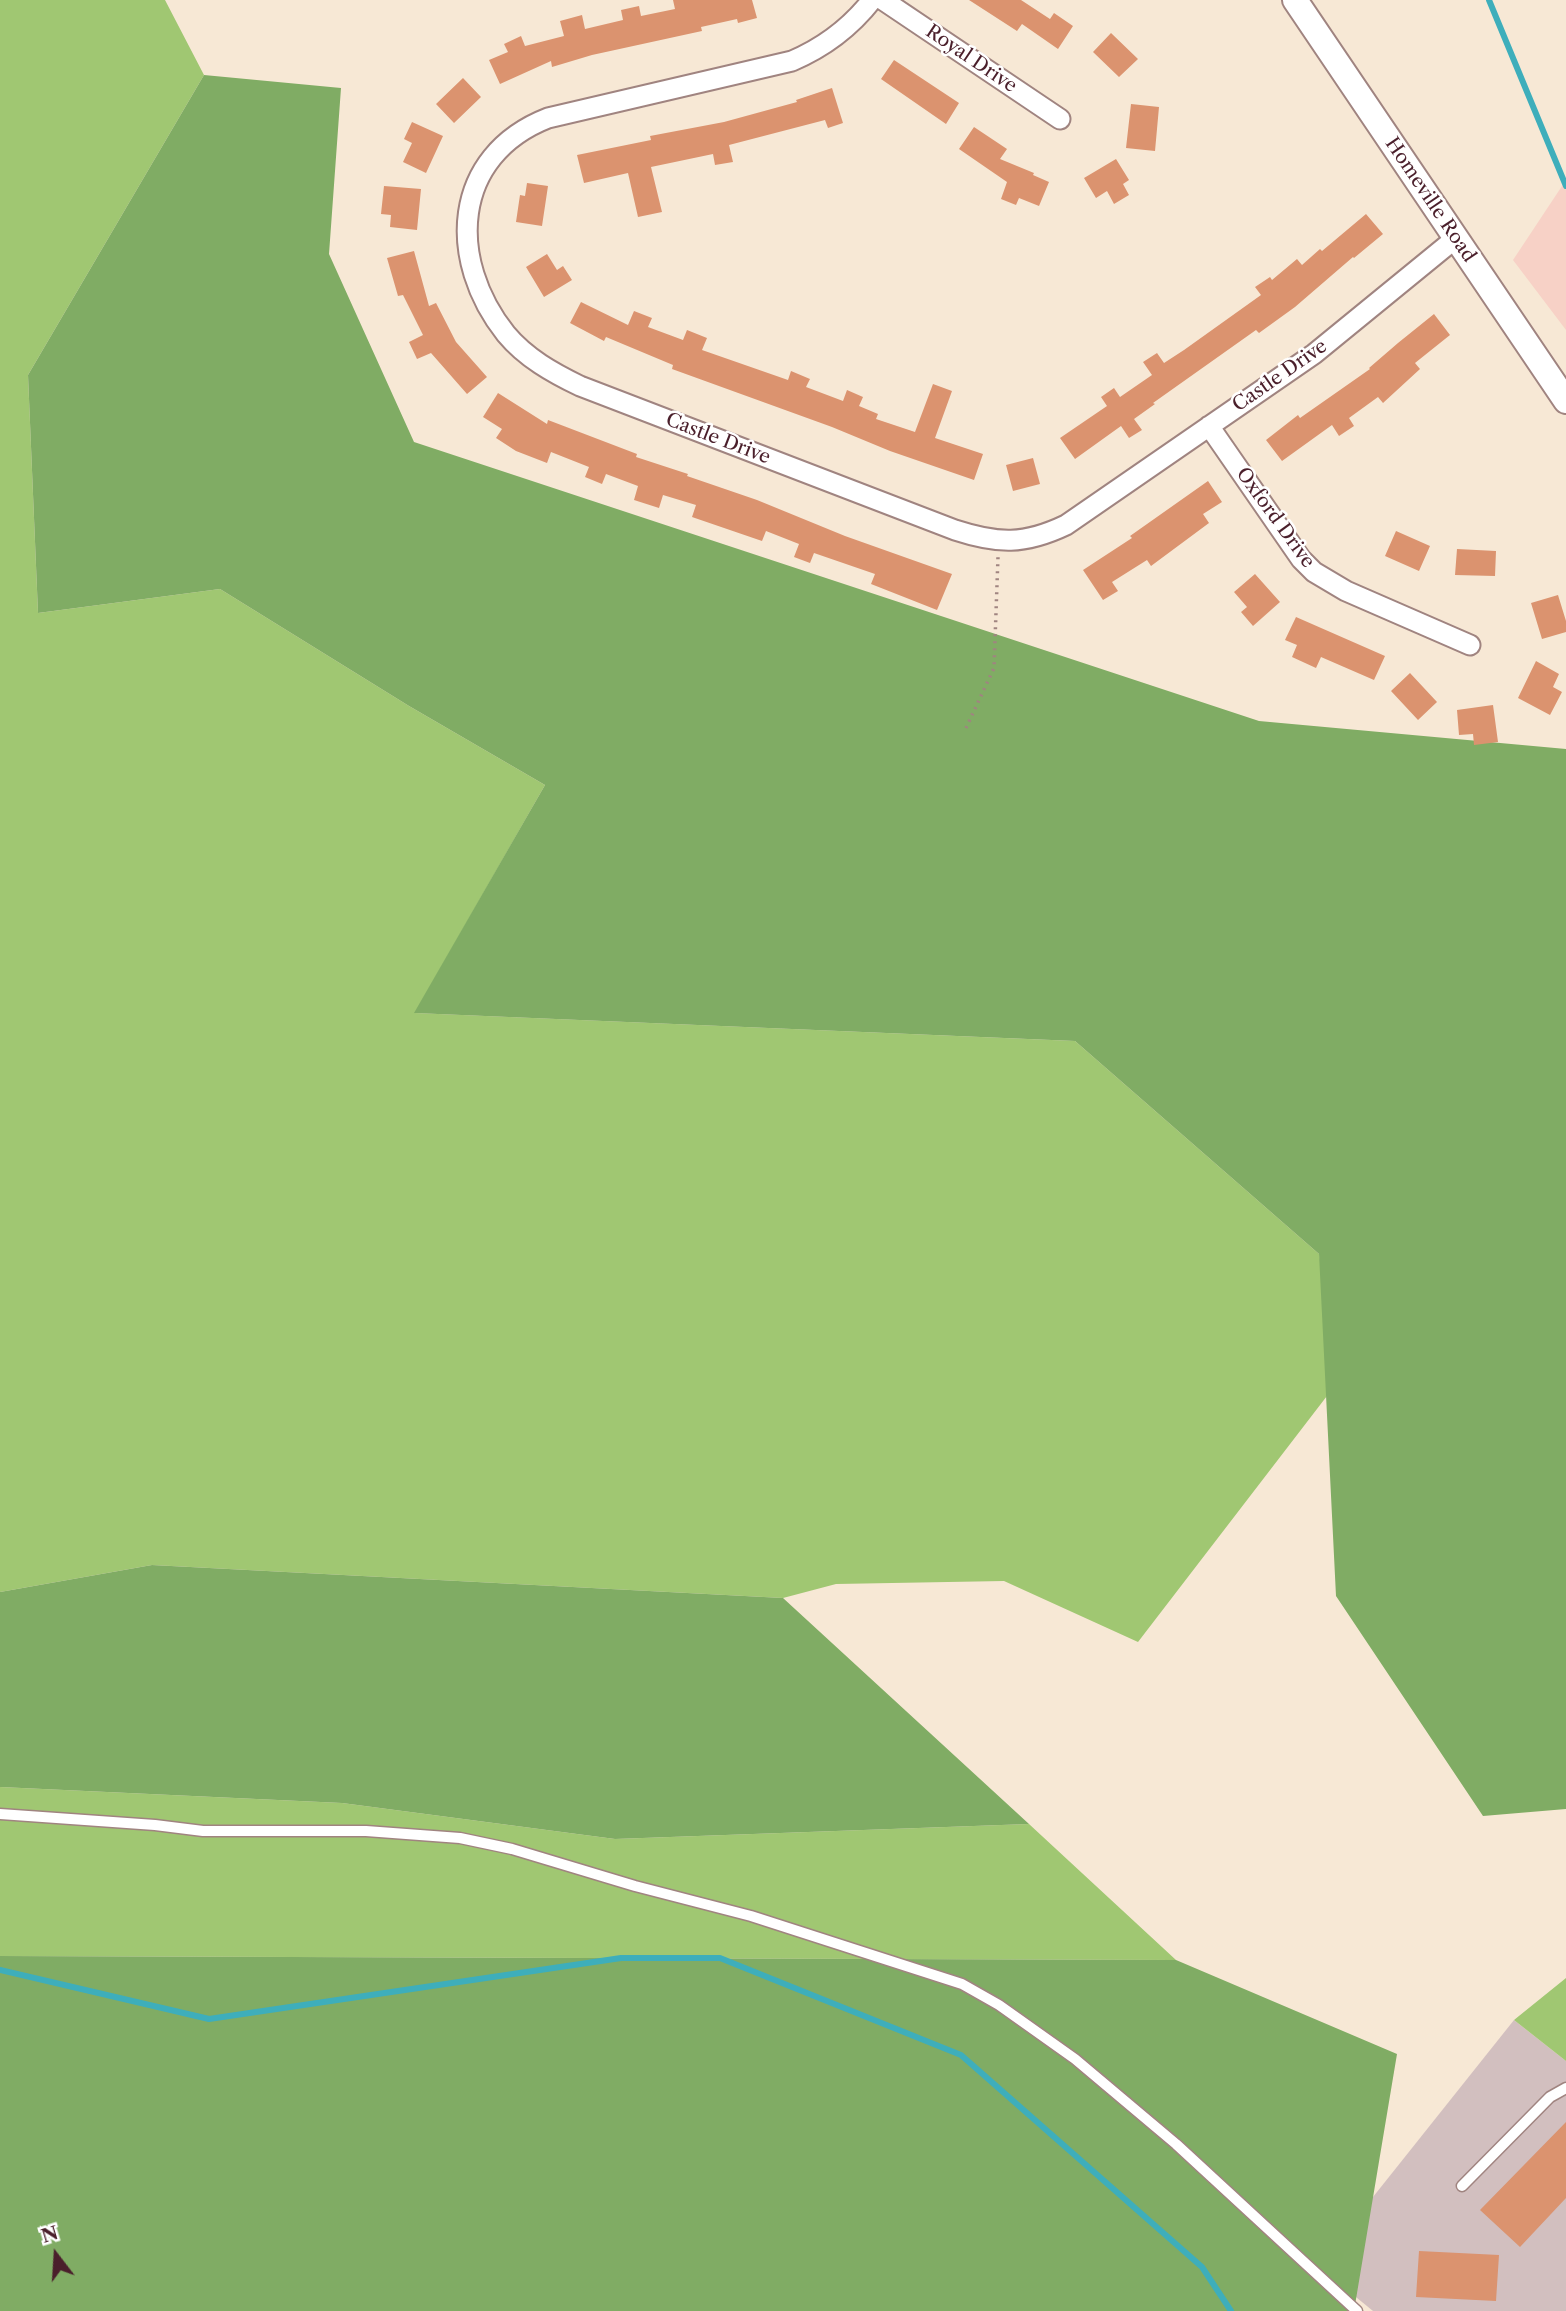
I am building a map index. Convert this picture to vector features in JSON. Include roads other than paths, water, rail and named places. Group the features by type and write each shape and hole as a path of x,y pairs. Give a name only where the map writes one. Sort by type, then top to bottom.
{"street":[{"name":"Castle Drive","path":"872,0 845,30 810,53 792,61 572,112 530,125 497,149 473,187 466,231 468,250 481,293 506,334 529,356 560,377 580,386 955,530 999,541 1020,540 1043,536 1066,525 1314,354 1456,238"},
{"name":"Royal Drive","path":"883,0 1060,119"},
{"name":"Homeville Road","path":"1295,0 1566,401"},
{"name":"Oxford Drive","path":"1209,426 1301,559 1314,572 1346,591 1470,645"}],"lane":[{"path":"0,1814 203,1831 366,1831 460,1838 512,1849 635,1886 751,1916 962,1983 999,2005 1075,2059 1176,2144 1357,2311"},
{"path":"1462,2186 1550,2097 1566,2088"}],"waterway":[{"path":"1489,0 1566,186"},
{"path":"0,1970 209,2019 621,1958 720,1958 961,2055 1202,2267 1231,2311"}]}
